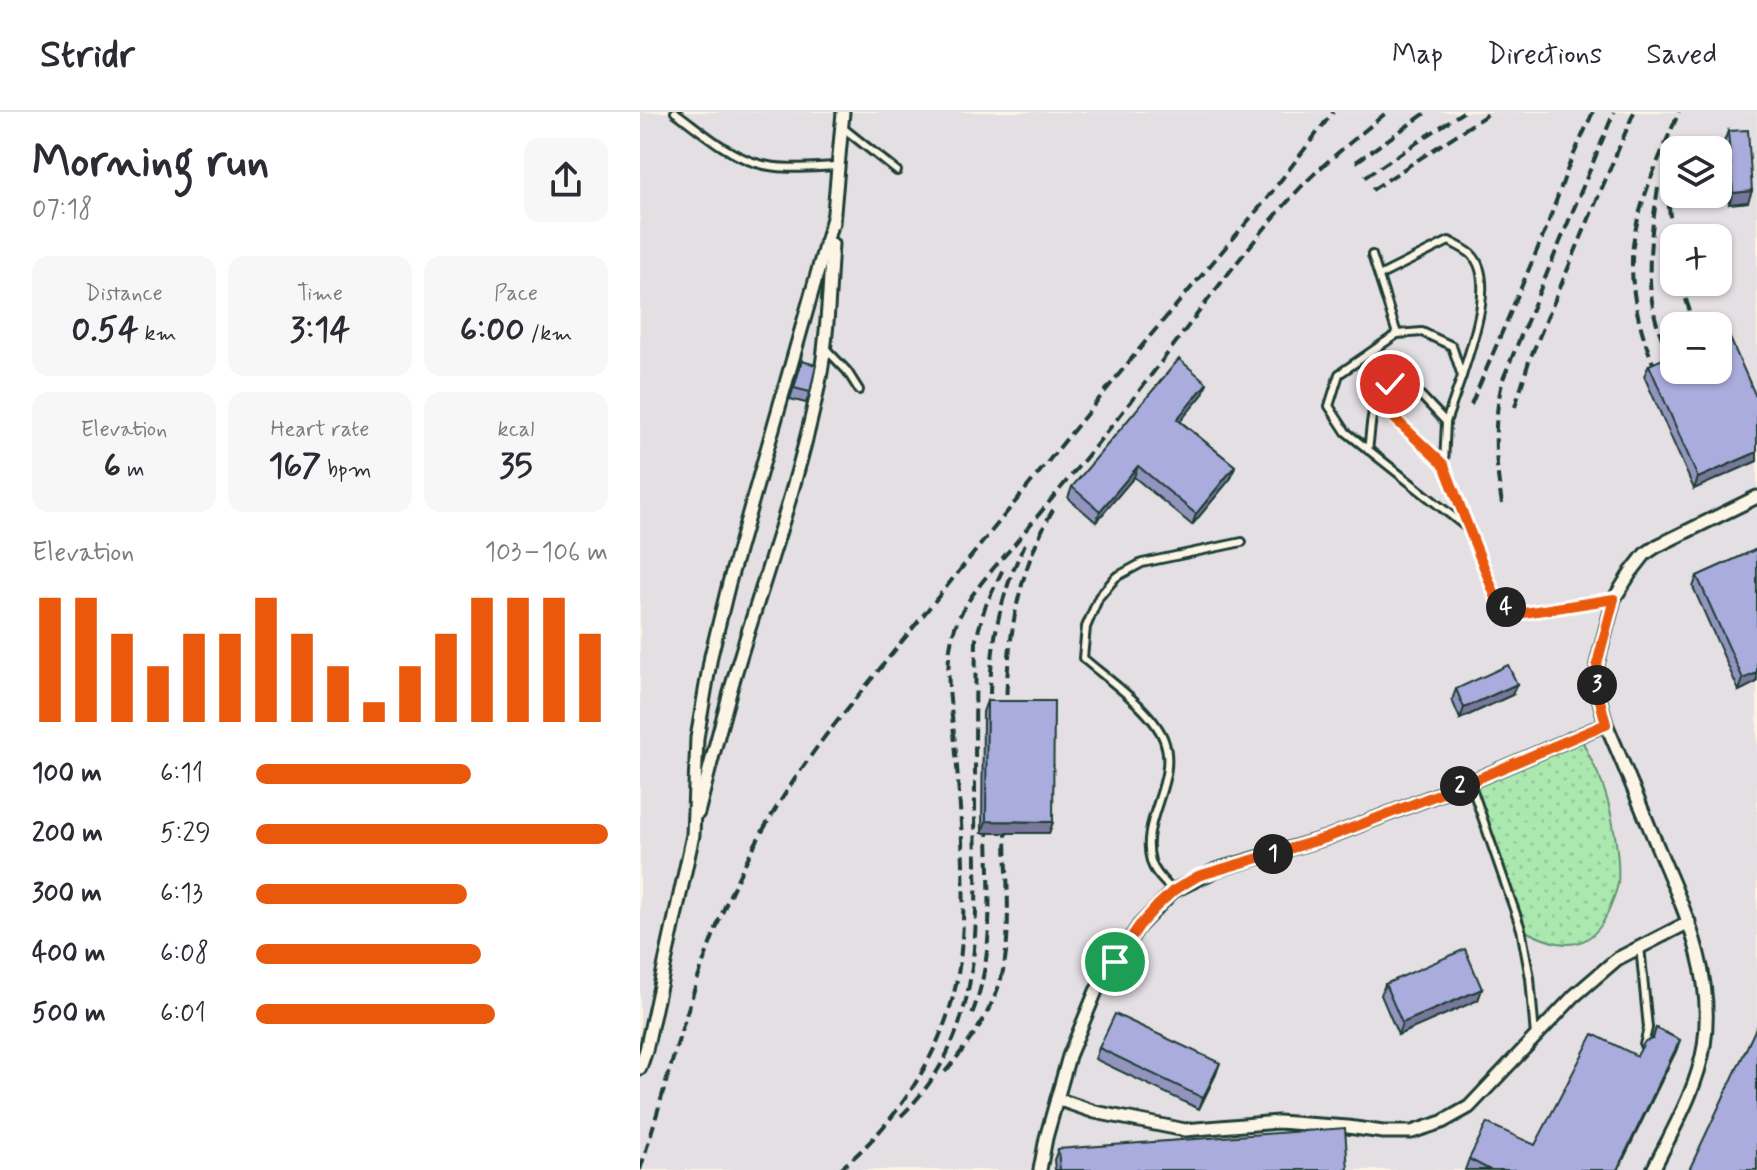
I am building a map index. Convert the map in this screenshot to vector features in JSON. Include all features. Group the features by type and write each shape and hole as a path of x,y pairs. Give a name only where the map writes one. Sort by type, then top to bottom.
{"street":[{"path":"640,1068 692,836 814,402 824,346 843,112"},
{"path":"692,836 697,738 711,656 833,218"},
{"path":"1653,1170 1693,1085 1703,1047 1707,998 1703,970 1689,922 1606,724 1599,697 1597,664 1614,599 1645,554 1757,497"},
{"path":"1040,1170 1069,1056 1096,991 1139,926 1173,891 1198,876 1326,838 1470,782 1606,724"},
{"path":"1057,1099 1095,1112 1185,1130 1278,1122 1412,1132 1442,1122 1469,1107 1574,996 1617,959 1689,922"}],"lane":[{"path":"675,112 734,154 757,164 797,168 838,166"},
{"path":"842,127 897,171"},
{"path":"1379,276 1449,241 1473,256 1484,279 1478,320 1446,422 1444,465 1496,598 1505,607 1524,613 1614,599"},
{"path":"1372,255 1397,334"},
{"path":"1462,376 1452,346 1422,332 1397,334 1339,374 1329,406 1346,432 1466,527"},
{"path":"824,346 847,371 859,390"},
{"path":"1368,450 1375,400 1390,384 1407,381 1446,422"},
{"path":"1375,400 1444,465"},
{"path":"1173,891 1150,860 1150,831 1167,774 1164,738 1146,713 1083,658 1086,627 1099,597 1116,577 1142,563 1242,542"},
{"path":"1470,782 1521,929 1530,978 1535,1036"},
{"path":"1640,946 1648,1028 1644,1047"}],"shaded area":[{"path":"640,112 1757,112 1757,1170 640,1170"}],"green space":[{"path":"1580,736 1608,802 1617,850 1618,883 1603,922 1594,933 1574,944 1562,944 1522,929 1472,783"}],"building":[{"path":"1748,130 1752,191 1733,193 1732,136 1728,136 1728,131"},
{"path":"1732,343 1757,399 1757,452 1698,478 1649,365 1660,360 1660,384 1732,384"},
{"path":"1179,359 1207,383 1177,419 1235,466 1196,514 1138,466 1100,511 1072,487"},
{"path":"802,361 816,365 810,392 794,388"},
{"path":"1757,549 1757,673 1743,679 1697,576"},
{"path":"1508,665 1517,684 1464,708 1456,689"},
{"path":"987,701 1054,701 1053,822 986,821"},
{"path":"1465,949 1482,989 1402,1023 1385,984"},
{"path":"1115,1014 1220,1063 1203,1098 1099,1048"},
{"path":"1757,1026 1757,1170 1689,1170"},
{"path":"1656,1028 1680,1040 1617,1170 1490,1170 1469,1159 1487,1123 1535,1145 1593,1034 1637,1056 1645,1041 1653,1039"},
{"path":"1345,1128 1348,1170 1060,1170 1058,1149"}],"railway":[{"path":"640,1170 715,931 750,854 793,781 826,735 1150,336 1265,201 1333,112"},
{"path":"839,1170 881,1130 916,1082 930,1057 952,1002 961,948 963,864 948,671 952,638 962,612 982,582 1101,439 1274,217 1311,177 1387,112"},
{"path":"1356,162 1427,112"},
{"path":"1365,177 1463,112"},
{"path":"1372,190 1491,112"},
{"path":"1471,405 1593,112"},
{"path":"1502,504 1496,442 1497,411 1503,379 1614,112"},
{"path":"1515,407 1529,361 1634,112"},
{"path":"1656,371 1636,305 1632,278 1633,245 1641,206 1679,112"},
{"path":"1658,188 1650,273 1653,307 1660,332"},
{"path":"1669,208 1671,224"},
{"path":"1685,296 1690,312"},
{"path":"1006,712 1016,607 1031,556 1054,508"},
{"path":"990,712 991,668 997,626 1008,585 1025,544"},
{"path":"901,1116 929,1084 949,1050 971,976 976,898 976,639 985,607 1003,569"},
{"path":"972,1014 987,947 988,833"},
{"path":"945,1072 984,1018 1000,982 1008,928 1006,833"}],"route":[{"path":"1115,962 1157,906 1173,891 1198,876 1326,838 1470,782 1606,724 1596,680 1597,664 1614,599 1524,613 1505,607 1496,598 1444,465 1375,400 1390,384"}]}
